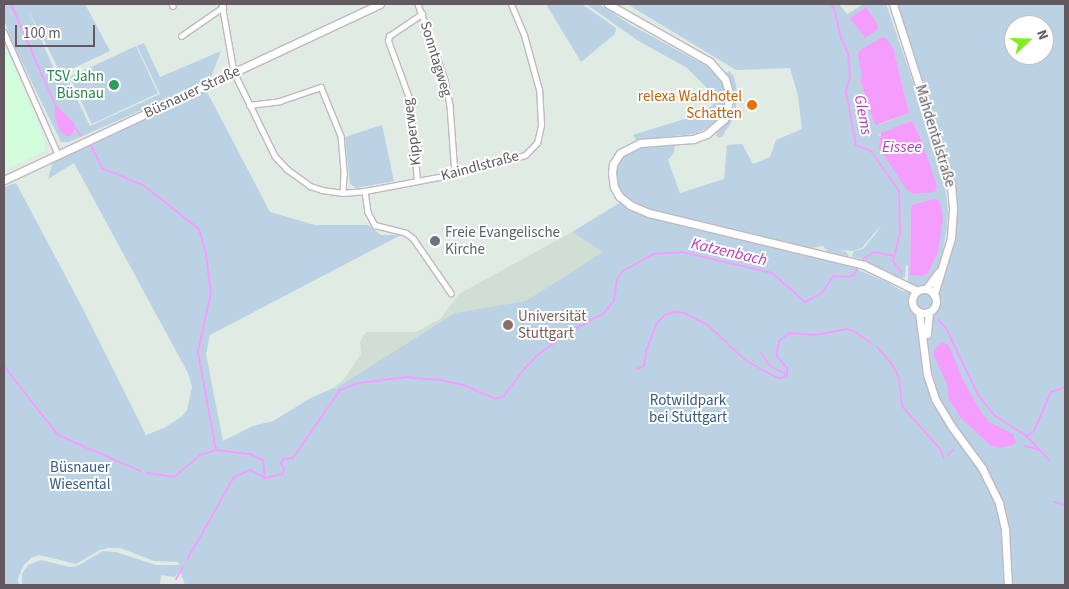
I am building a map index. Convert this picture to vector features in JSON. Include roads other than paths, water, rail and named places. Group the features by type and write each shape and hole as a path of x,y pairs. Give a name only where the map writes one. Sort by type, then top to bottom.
{"main road":[{"name":"Büsnauer Straße","path":"4,180 380,4"},
{"path":"608,4 710,62 725,79 730,97 729,108 724,119 707,134 693,139 640,143 620,153 613,164 612,173 614,187 619,196 630,205 649,213 857,263 917,291 926,289 934,294 936,305 929,312 925,354"},
{"name":"Mahdentalstraße","path":"893,4 951,185 953,229 934,294"},
{"name":"Mahdentalstraße","path":"926,289 942,270"},
{"path":"902,285 912,299 914,307 919,312 927,374 935,399 952,427 982,468 999,502 1005,530 1008,585"},
{"path":"912,299 917,291"},
{"path":"919,312 929,312"}],"street":[{"name":"Sonntagweg","path":"418,4 445,80 450,105 455,174"},
{"name":"Kaindlstraße","path":"222,5 234,72 276,156 287,169 310,186 343,193 365,191 455,174 525,155 537,143 540,135 542,113 539,90 524,35 511,4"},
{"path":"181,36 222,5"},
{"name":"Kipperweg","path":"417,181 410,101 388,41 389,36 422,14"},
{"path":"4,32 58,154"},
{"path":"249,105 280,101 321,87 341,136 344,174 343,193"},
{"path":"365,191 368,212 375,225 406,233 413,238 451,293"}],"water":[{"path":"866,7 877,23 878,29 865,38 850,18"},
{"path":"882,37 887,39 894,50 909,113 876,125 860,80 862,76 858,55 859,51"},
{"path":"55,104 74,123 75,128 71,136 66,136 59,129 55,118"},
{"name":"Eissee","path":"911,121 923,143 937,186 935,192 913,194 907,190 879,148 881,133"},
{"path":"933,199 938,200 941,205 943,219 938,252 928,273 921,276 910,275 911,207 914,204"},
{"path":"941,343 947,344 950,347 963,380 981,412 989,422 1013,434 1016,442 1013,445 999,448 990,445 961,418 949,400 947,384 934,356 934,350"}],"waterway":[{"path":"11,4 55,104"},
{"name":"Glems","path":"830,4 834,8 841,38 848,53 850,76 846,91 856,145 871,151 899,191 900,233 893,261 901,272"},
{"path":"75,128 81,136"},
{"path":"91,146 102,168 143,185 199,229 206,254 211,292 198,352 216,450"},
{"name":"Katzenbach","path":"147,473 174,477 200,455 216,450 250,454 263,460 265,478 282,474 284,469 281,463 283,459 293,458 340,390 359,383 406,377 440,380 464,385 495,399 503,397 525,368 538,355 569,332 603,314 614,301 617,279 623,271 654,254 682,252 772,273 805,302 822,293 833,276 849,277 854,275 857,269"},
{"name":"Katzenbach","path":"863,260 874,252 894,256"},
{"path":"637,369 644,366 646,351 657,323 665,315 675,312 684,313 709,326 745,360 778,378 787,375 787,368 777,356 777,351 779,341 789,333 816,335 846,329 854,331 872,344"},
{"name":"Glems","path":"939,320 947,330 978,395 994,415 1026,436 1049,460"},
{"path":"877,347 892,364 899,378 902,406 941,450 944,459"},
{"path":"761,352 769,365 787,375"},
{"name":"Katzenbach","path":"4,366 58,435 140,471"},
{"path":"1027,436 1034,431 1051,392 1065,387"},
{"name":"Glems","path":"1024,446 1041,450"},
{"path":"948,455 954,449"},
{"path":"187,560 234,477 250,470 265,478"},
{"path":"1054,502 1065,505"},
{"path":"176,579 183,567"}],"place":[{"name":"TSV Jahn Büsnau","path":"114,85"},
{"name":"relexa Waldhotel Schatten","path":"752,105"},
{"name":"Freie Evangelische Kirche","path":"435,241"},
{"name":"Universität Stuttgart","path":"508,325"}],"park label":[{"name":"Rotwildpark bei Stuttgart","path":"688,408"},
{"name":"Büsnauer Wiesental","path":"80,476"}]}
